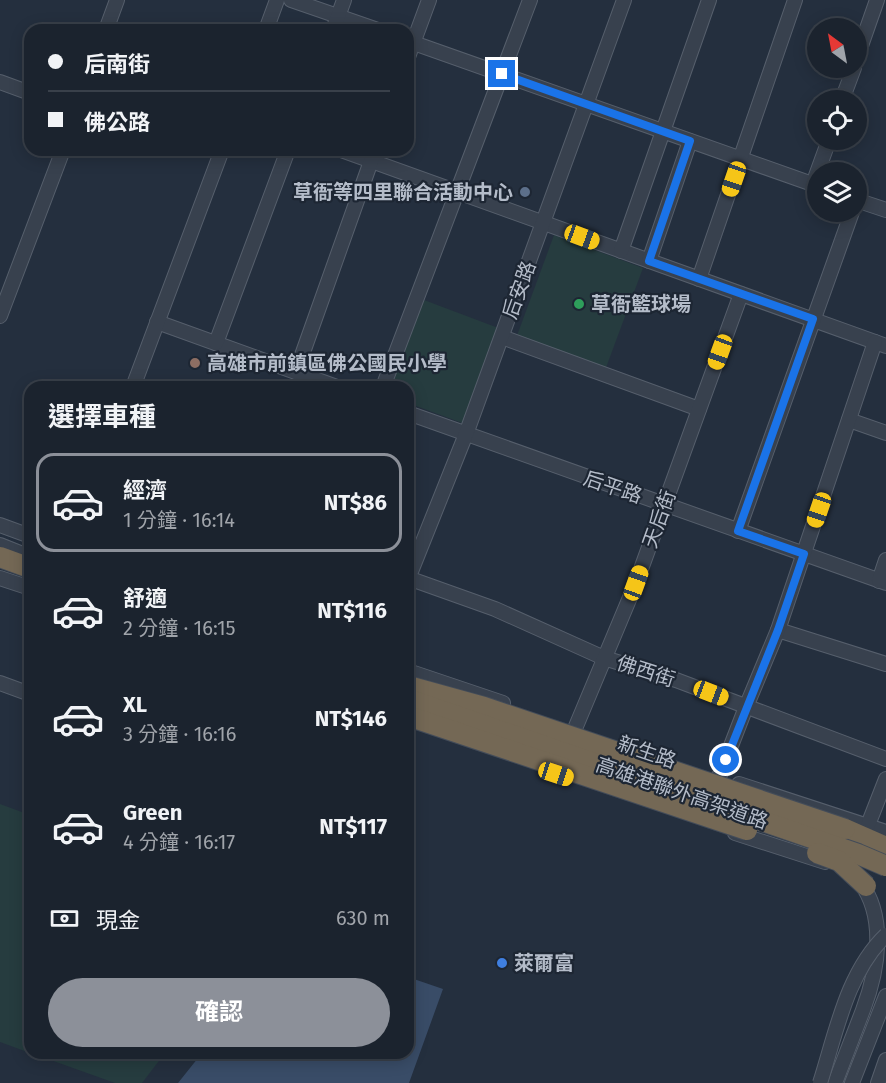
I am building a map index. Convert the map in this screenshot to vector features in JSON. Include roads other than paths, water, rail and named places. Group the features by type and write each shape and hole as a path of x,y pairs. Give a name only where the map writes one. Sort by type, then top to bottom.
{"highway":[{"path":"0,557 24,566"},
{"path":"0,567 24,576"},
{"path":"414,690 484,707 886,847"},
{"name":"高雄港聯外高架道路","path":"414,701 858,854 886,866"},
{"name":"高雄港聯外高架道路","path":"414,709 855,860 886,874"},
{"path":"414,718 834,859 866,886"}],"street":[{"path":"108,24 117,0"},
{"path":"268,24 277,0"},
{"path":"291,0 361,24"},
{"path":"335,24 344,0"},
{"path":"414,35 429,0"},
{"path":"385,381 530,0"},
{"name":"后安路","path":"414,564 466,434 624,0"},
{"path":"621,250 710,0"},
{"path":"699,279 795,0"},
{"path":"867,29 877,0 886,3"},
{"path":"414,43 807,182"},
{"path":"0,82 24,91"},
{"path":"649,261 690,141"},
{"path":"0,316 61,156"},
{"path":"135,381 220,156"},
{"path":"216,343 286,156"},
{"path":"296,372 373,156"},
{"path":"375,156 457,192 880,344 849,420 778,630 719,777"},
{"path":"867,204 886,210"},
{"path":"738,531 848,222"},
{"name":"天后街","path":"556,774 636,583 741,294"},
{"path":"157,322 321,381"},
{"path":"502,337 699,410"},
{"name":"后平路","path":"414,415 883,582"},
{"path":"849,420 886,433"},
{"path":"0,525 24,534"},
{"path":"0,531 24,540"},
{"path":"0,545 24,554"},
{"path":"883,582 886,560"},
{"path":"0,578 24,586"},
{"name":"佛西街","path":"414,581 495,609 604,658 676,680 886,759"},
{"path":"778,630 886,664"},
{"name":"新生路","path":"414,673 886,832"},
{"path":"0,683 24,692"},
{"name":"新生路","path":"414,690 546,739 568,743 850,836"},
{"path":"414,727 832,864 866,886 875,898 885,926 884,950 878,972 835,1083"},
{"path":"546,739 585,784"},
{"path":"886,779 868,825 886,842"},
{"path":"820,1083 852,985 862,963 874,946 886,935"},
{"path":"852,1083 886,996"},
{"path":"878,1083 886,1060"}],"water":[{"path":"414,979 443,989 409,1083 178,1083 197,1059 414,1059"}],"place":[{"name":"草衙等四里聯合活動中心","path":"525,192"},
{"name":"草衙籃球場","path":"579,304"},
{"name":"高雄市前鎮區佛公國民小學","path":"195,363"},
{"name":"萊爾富","path":"502,963"}]}
